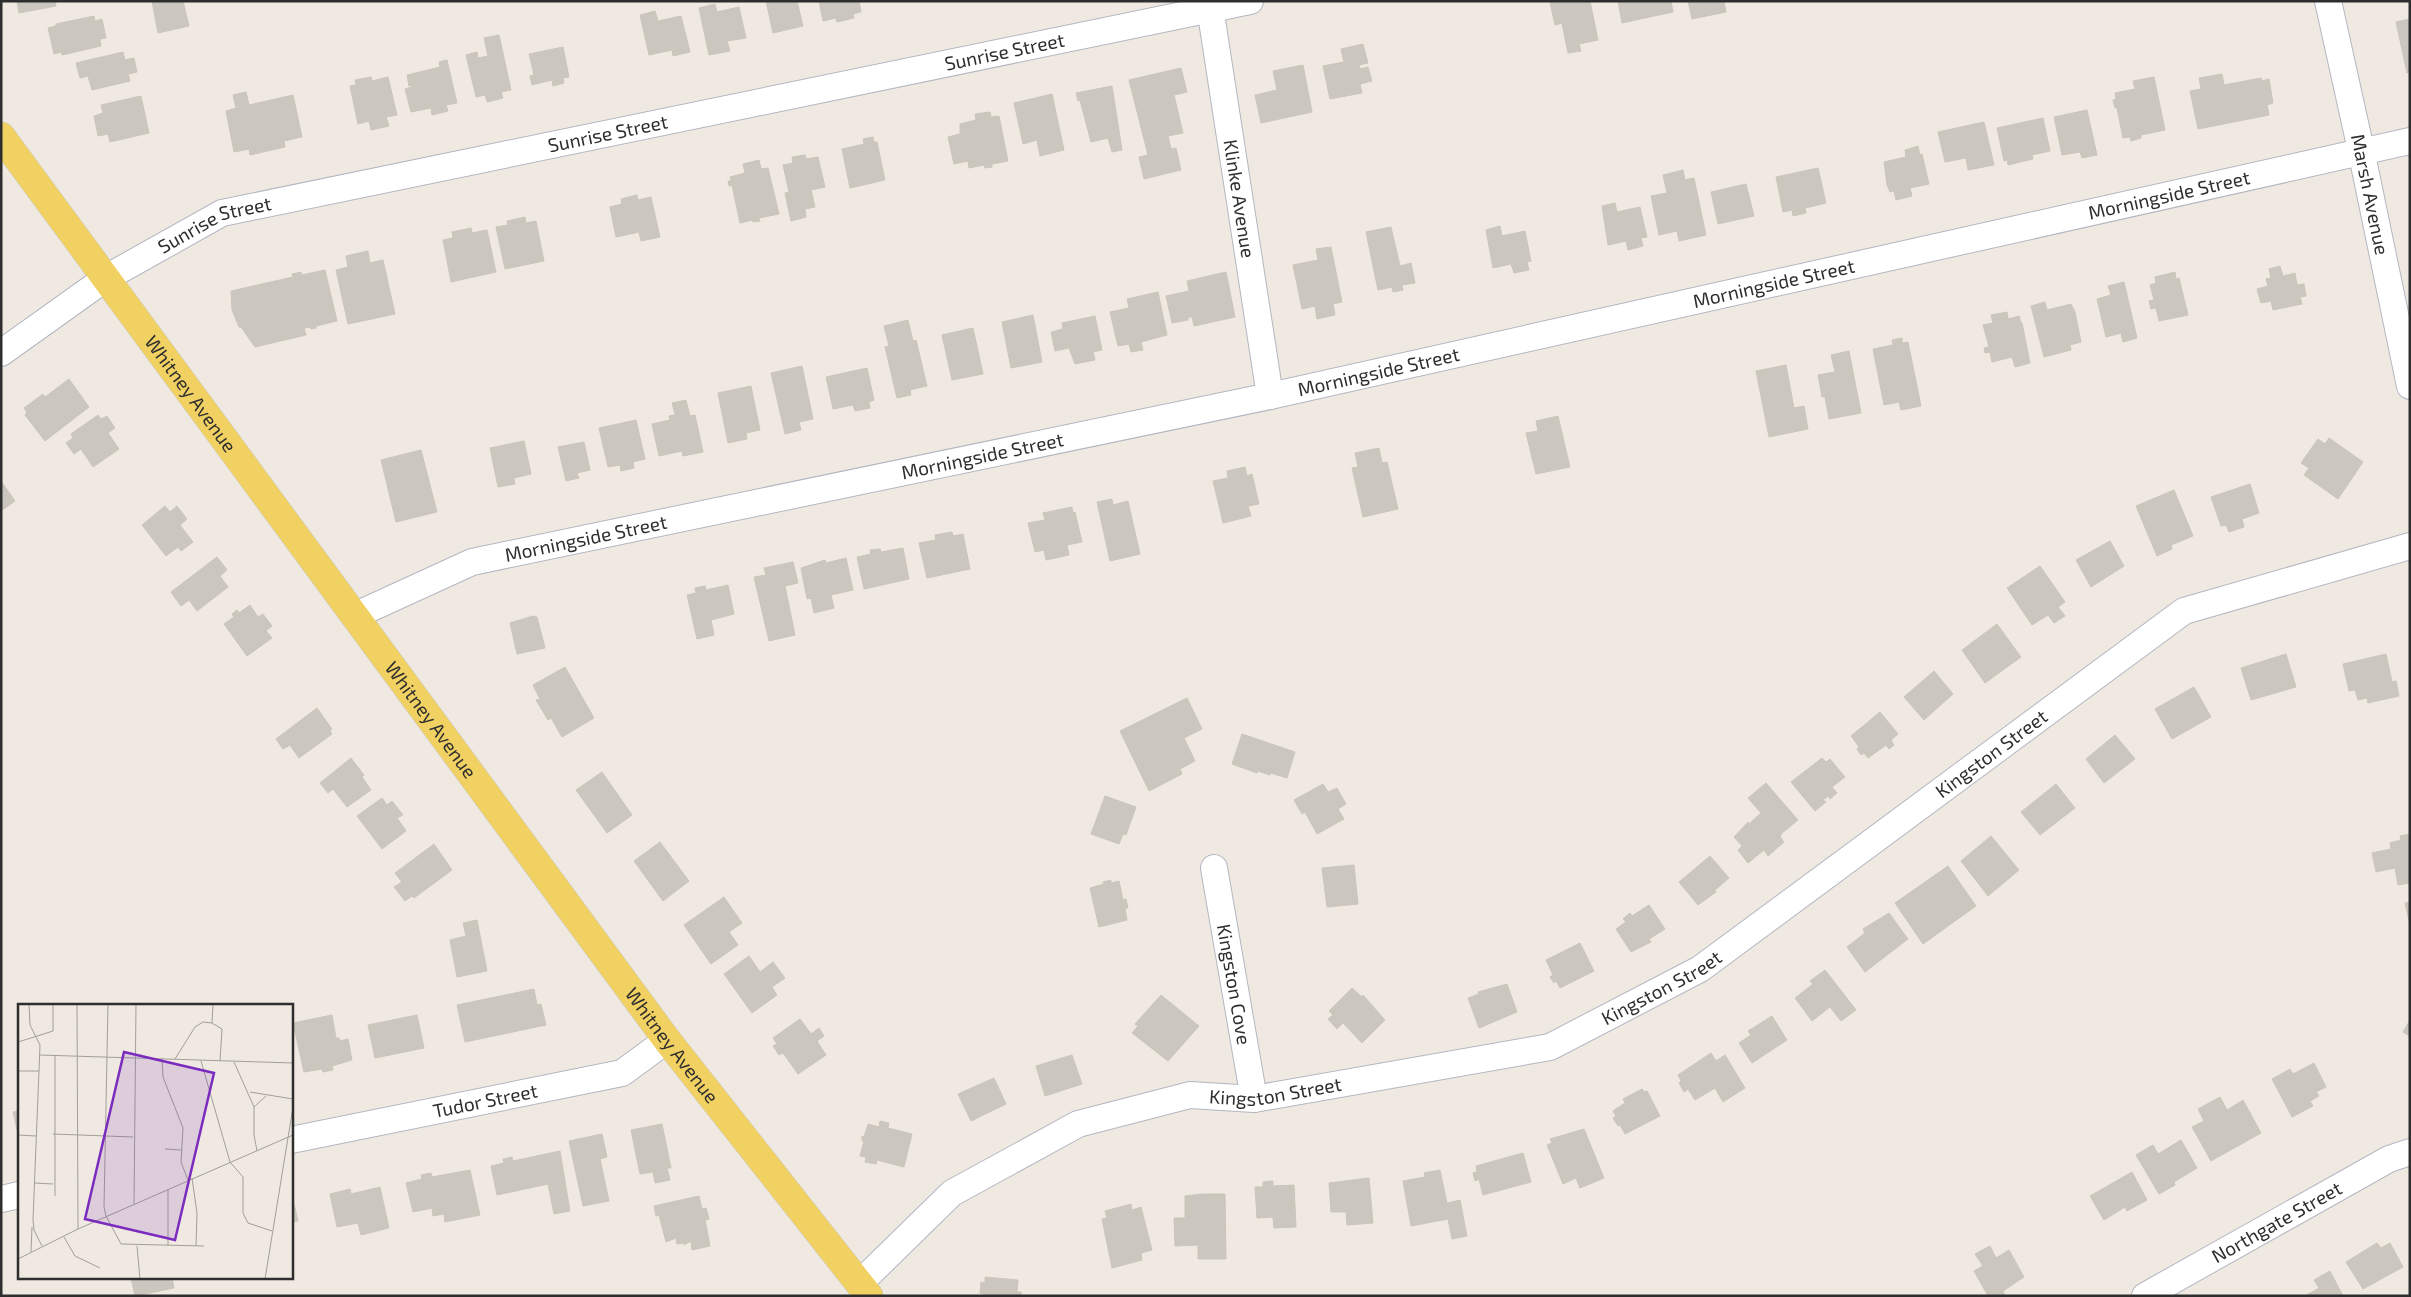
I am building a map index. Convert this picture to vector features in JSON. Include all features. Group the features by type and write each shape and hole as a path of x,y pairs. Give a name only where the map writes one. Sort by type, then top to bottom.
{"main road":[{"name":"Whitney Avenue","path":"1,136 667,1040 864,1289"}],"street":[{"name":"Sunrise Street","path":"1,353 106,278 222,213 1210,6 1250,1"},
{"name":"Marsh Avenue","path":"2328,1 2362,150 2410,386"},
{"name":"Klinke Avenue","path":"1210,6 1270,396"},
{"name":"Morningside Street","path":"354,616 472,562 1270,396 2362,150 2410,141"},
{"name":"Kingston Street","path":"864,1289 952,1193 1078,1124 1190,1095 1254,1099 1550,1047 1700,969 2184,611 2410,546"},
{"name":"Kingston Cove","path":"1214,868 1254,1099"},
{"name":"Tudor Street","path":"292,1140 622,1073 667,1040"},
{"name":"Northgate Street","path":"2145,1296 2389,1159 2410,1152"},
{"path":"1,1198 18,1195"}],"building":[{"path":"17,1 55,1 56,6 19,13"},
{"path":"152,1 183,1 189,26 158,33"},
{"path":"766,1 797,1 803,26 773,33"},
{"path":"819,1 859,1 861,12 853,14 854,18 837,22 836,18 823,21"},
{"path":"1590,1 1598,40 1579,44 1581,51 1568,53 1562,23 1555,25 1550,2"},
{"path":"1618,1 1671,1 1673,12 1622,23"},
{"path":"1688,1 1724,1 1726,12 1692,19"},
{"path":"715,4 717,12 739,7 746,38 727,41 730,51 709,55 699,8"},
{"path":"655,11 658,21 681,16 690,52 673,56 672,50 649,55 640,15"},
{"path":"94,16 95,21 102,19 106,38 100,39 101,46 62,55 61,52 54,54 48,28 56,26 56,24"},
{"path":"2410,19 2410,72 2407,73 2396,22"},
{"path":"499,35 511,90 501,92 503,98 487,102 485,95 476,97 466,55 477,52 478,58 488,56 484,38"},
{"path":"1363,44 1368,63 1359,65 1360,69 1368,67 1372,81 1360,84 1362,93 1330,99 1323,66 1344,62 1341,49"},
{"path":"563,47 569,77 563,78 564,83 553,86 552,80 532,85 530,76 534,75 529,54"},
{"path":"123,52 125,60 134,58 137,72 128,74 130,81 92,90 88,76 80,78 76,63"},
{"path":"447,60 457,103 446,105 448,111 432,115 431,108 411,112 405,89 415,85 409,86 407,75 440,67 439,62"},
{"path":"1303,65 1312,112 1261,123 1255,95 1277,90 1273,71"},
{"path":"1181,68 1187,92 1174,95 1183,133 1168,136 1171,149 1176,148 1181,170 1144,179 1139,157 1148,155 1129,80"},
{"path":"2222,74 2224,85 2261,78 2262,81 2269,79 2273,103 2267,105 2269,115 2198,129 2190,91 2201,89 2199,78"},
{"path":"371,77 372,81 388,77 397,115 386,117 389,126 371,130 369,121 358,124 350,86 356,85 355,80"},
{"path":"2154,77 2165,130 2141,135 2141,138 2131,141 2130,137 2123,138 2117,108 2115,108 2113,100 2116,99 2115,93 2135,89 2133,81"},
{"path":"1112,86 1122,150 1112,152 1108,138 1091,142 1080,100 1078,101 1076,93"},
{"path":"246,92 249,105 293,95 302,137 284,141 285,147 250,155 249,149 234,152 226,111 236,108 233,95"},
{"path":"1052,94 1064,150 1040,156 1037,140 1023,144 1014,103"},
{"path":"141,96 149,133 110,142 108,134 98,136 94,116 103,113 101,105"},
{"path":"2087,110 2097,155 2082,158 2080,152 2062,155 2054,117"},
{"path":"990,112 991,117 999,116 1008,161 992,164 992,167 985,168 984,165 969,168 968,161 954,164 948,137 960,134 960,124 976,120 975,114"},
{"path":"2043,118 2050,151 2032,155 2033,159 2008,165 2007,160 2004,161 1997,128"},
{"path":"1984,122 1994,165 1968,170 1966,158 1945,162 1938,132"},
{"path":"873,137 874,142 877,142 885,180 850,188 842,149 864,144 863,139"},
{"path":"1918,146 1920,155 1922,154 1929,184 1910,188 1912,196 1896,200 1894,191 1890,192 1887,185 1884,162 1906,157 1905,150"},
{"path":"805,155 806,159 818,157 825,187 811,190 815,207 805,209 806,217 791,221 785,193 789,192 783,165 793,163 792,157"},
{"path":"759,160 761,169 768,168 779,214 759,218 760,221 753,222 753,220 740,223 732,185 729,186 728,181 731,181 730,177 745,173 743,164"},
{"path":"1818,168 1826,203 1805,208 1806,213 1793,216 1792,210 1783,212 1776,177"},
{"path":"1683,170 1685,180 1694,178 1706,235 1679,241 1677,231 1659,235 1651,196 1667,193 1663,175"},
{"path":"1746,184 1754,216 1718,224 1711,192"},
{"path":"637,195 638,200 651,197 660,237 641,241 639,232 616,237 610,207 622,204 621,199"},
{"path":"1615,203 1617,212 1640,207 1647,237 1641,238 1643,246 1628,250 1626,241 1608,245 1602,206"},
{"path":"525,217 526,223 536,221 544,261 505,269 496,227 508,225 507,221"},
{"path":"1500,226 1502,236 1525,231 1531,261 1527,262 1529,270 1514,273 1511,264 1493,268 1486,230"},
{"path":"1391,227 1400,266 1411,263 1415,283 1402,285 1403,290 1393,292 1392,287 1378,290 1366,232"},
{"path":"471,228 472,233 487,230 496,272 451,282 443,240 453,238 452,232"},
{"path":"1331,247 1342,302 1333,304 1335,315 1317,319 1315,306 1302,309 1293,265 1318,260 1316,249"},
{"path":"368,251 370,263 383,260 395,314 348,324 336,270 348,267 346,256"},
{"path":"2280,266 2283,276 2295,273 2297,285 2304,284 2306,296 2300,297 2302,304 2273,310 2271,301 2261,303 2257,289 2268,286 2266,279 2271,278 2269,269"},
{"path":"325,270 337,321 316,326 316,328 304,328 306,335 255,347 241,327 239,327 232,310 231,291 293,277 292,274 301,272 302,275"},
{"path":"1226,272 1235,317 1194,326 1192,317 1188,317 1188,320 1172,323 1166,296 1189,291 1187,281"},
{"path":"2175,272 2176,279 2179,278 2188,315 2159,321 2156,308 2151,309 2149,301 2154,300 2150,285 2156,283 2155,277"},
{"path":"2124,282 2137,338 2123,342 2121,333 2106,337 2097,299 2111,295 2108,286"},
{"path":"1158,292 1167,335 1141,342 1143,350 1131,352 1129,344 1118,346 1110,312 1129,308 1127,299"},
{"path":"2045,302 2047,310 2071,304 2075,312 2081,342 2070,345 2071,350 2044,357 2031,306"},
{"path":"2007,312 2008,319 2019,316 2030,363 2015,367 2012,357 1992,362 1990,352 1985,353 1984,348 1989,347 1983,325 1993,323 1991,315"},
{"path":"1033,315 1042,362 1011,368 1002,322"},
{"path":"1095,316 1102,350 1093,352 1095,360 1075,364 1069,348 1055,351 1051,332 1063,329 1062,323"},
{"path":"908,320 913,341 916,340 927,386 910,390 911,395 897,398 885,347 889,346 884,326"},
{"path":"973,328 983,374 952,380 942,335"},
{"path":"1902,338 1902,343 1908,342 1921,406 1901,410 1899,402 1884,405 1873,349 1893,345 1892,340"},
{"path":"1849,351 1861,413 1829,419 1818,375 1835,372 1831,355"},
{"path":"1786,365 1794,408 1804,406 1808,429 1769,437 1756,371"},
{"path":"802,366 813,419 799,422 801,430 785,434 771,373"},
{"path":"867,368 874,400 869,402 870,408 855,411 853,405 833,409 826,377"},
{"path":"69,379 89,407 45,441 25,415 27,412 24,408 43,394 45,397"},
{"path":"751,386 760,430 746,433 747,439 728,443 718,393"},
{"path":"686,400 690,416 695,415 703,452 683,456 682,451 659,456 652,424 670,420 669,416 674,415 676,418 672,403"},
{"path":"98,415 101,419 107,416 115,428 108,433 119,449 93,467 81,449 74,454 66,443 73,438 71,434"},
{"path":"1558,416 1570,467 1536,474 1526,433 1538,431 1536,421"},
{"path":"636,420 645,459 633,462 634,468 621,471 620,465 608,467 599,428"},
{"path":"2329,438 2363,462 2338,499 2304,475 2309,468 2301,463 2318,439 2325,444"},
{"path":"524,441 531,474 514,478 515,484 498,487 490,448"},
{"path":"584,442 590,470 577,473 579,478 566,481 558,447"},
{"path":"1379,448 1382,463 1387,462 1398,509 1363,517 1352,468 1358,467 1355,453"},
{"path":"421,450 437,512 396,522 381,460"},
{"path":"1245,467 1247,476 1252,474 1259,504 1248,506 1251,516 1223,523 1213,481 1228,478 1227,471"},
{"path":"1,481 15,501 1,511"},
{"path":"2250,484 2259,513 2242,519 2244,527 2229,532 2226,525 2221,526 2211,497"},
{"path":"2174,490 2193,536 2171,545 2172,549 2157,556 2136,506"},
{"path":"1112,499 1113,505 1128,501 1140,554 1110,561 1097,502"},
{"path":"165,506 170,512 177,506 187,519 180,525 193,542 181,551 178,547 166,556 142,525"},
{"path":"1072,507 1073,513 1075,512 1082,542 1067,545 1069,555 1046,560 1044,550 1035,552 1028,523 1045,520 1043,513"},
{"path":"952,532 953,536 963,534 970,569 927,578 919,543 936,540 935,535"},
{"path":"2110,541 2124,566 2091,587 2076,560"},
{"path":"903,548 909,579 864,589 857,557 871,554 870,550 880,549 881,552"},
{"path":"217,557 227,570 220,576 228,587 197,611 189,600 181,606 171,592"},
{"path":"846,558 853,590 831,595 834,608 814,613 811,598 807,599 801,568 825,560 826,563"},
{"path":"793,562 798,583 785,586 795,635 769,641 754,577 766,575 764,568"},
{"path":"2040,566 2065,602 2058,607 2065,616 2054,623 2048,615 2032,625 2007,588"},
{"path":"728,585 734,614 711,620 714,635 697,639 687,595 696,593 695,588 705,586 706,590"},
{"path":"250,605 258,617 263,614 272,626 266,631 272,638 247,656 224,624 234,617 232,614 237,610 239,613"},
{"path":"533,616 537,617 545,648 517,654 510,623"},
{"path":"1997,624 2021,657 1985,683 1962,650"},
{"path":"2286,654 2296,687 2251,700 2241,668"},
{"path":"2386,654 2392,682 2396,681 2399,696 2368,703 2367,698 2358,700 2355,690 2349,691 2343,664"},
{"path":"565,667 594,718 562,737 551,718 548,720 536,700 540,699 533,685"},
{"path":"1934,671 1953,694 1924,720 1904,697"},
{"path":"2194,687 2211,717 2172,739 2155,709"},
{"path":"1187,698 1202,729 1184,738 1195,761 1180,769 1182,774 1149,791 1120,731"},
{"path":"317,708 332,729 330,731 332,734 299,758 290,745 283,749 276,739"},
{"path":"1880,712 1898,734 1891,740 1894,745 1889,749 1886,745 1868,758 1864,753 1861,755 1857,749 1859,747 1851,736"},
{"path":"1242,734 1295,752 1287,778 1271,773 1270,775 1258,771 1257,773 1232,764"},
{"path":"2115,735 2135,759 2104,783 2086,759"},
{"path":"351,758 364,775 362,777 371,790 347,807 333,789 328,793 320,783"},
{"path":"1822,758 1826,762 1830,759 1845,777 1832,787 1837,793 1830,799 1828,796 1823,800 1826,802 1815,811 1791,782"},
{"path":"602,772 632,815 607,833 576,790"},
{"path":"1766,783 1798,820 1782,833 1780,837 1784,842 1768,856 1764,850 1748,863 1738,850 1742,846 1734,837 1748,822 1749,824 1761,813 1748,798"},
{"path":"1323,784 1328,792 1337,788 1346,804 1338,809 1344,819 1317,834 1305,812 1302,814 1294,800"},
{"path":"2056,784 2075,808 2040,835 2021,812"},
{"path":"1105,796 1136,807 1126,835 1123,834 1119,844 1091,834"},
{"path":"382,798 387,805 392,801 403,815 397,818 406,831 382,849 357,816"},
{"path":"2410,834 2410,883 2398,885 2395,868 2376,872 2372,853 2391,849 2390,843 2401,840 2400,836"},
{"path":"1991,836 2019,870 1988,896 1961,861"},
{"path":"660,842 689,881 663,901 634,861"},
{"path":"434,844 452,870 414,898 412,896 405,901 394,887 402,882 395,873"},
{"path":"1710,856 1729,878 1715,890 1716,892 1698,905 1679,882"},
{"path":"1354,865 1358,904 1327,907 1322,868"},
{"path":"1948,866 1976,906 1923,944 1895,903"},
{"path":"1111,880 1111,883 1119,881 1123,900 1126,899 1128,908 1125,908 1127,920 1099,927 1090,888"},
{"path":"724,897 742,923 729,932 738,945 711,964 684,925"},
{"path":"2410,902 2410,925 2405,903"},
{"path":"1649,905 1665,929 1649,939 1651,942 1631,952 1616,929 1626,922 1623,919 1630,913 1632,916"},
{"path":"1889,913 1908,939 1865,972 1847,947 1865,933 1863,929"},
{"path":"477,920 487,971 457,977 450,940 466,936 463,923"},
{"path":"1580,943 1594,971 1560,988 1556,981 1554,983 1550,977 1553,975 1546,960"},
{"path":"749,956 760,972 773,962 785,978 772,987 777,995 752,1013 724,974"},
{"path":"1825,970 1856,1010 1841,1021 1830,1007 1812,1021 1795,998 1813,984 1810,981"},
{"path":"1507,984 1517,1012 1479,1028 1468,998 1479,994 1478,992"},
{"path":"1352,988 1362,997 1363,995 1385,1020 1362,1043 1343,1023 1337,1029 1328,1019 1333,1015 1329,1011"},
{"path":"534,989 537,1005 541,1004 546,1025 465,1042 457,1005"},
{"path":"1161,995 1199,1026 1168,1061 1132,1033 1138,1026 1135,1024"},
{"path":"332,1015 336,1038 339,1038 340,1041 348,1039 352,1060 332,1066 333,1070 323,1072 322,1069 304,1072 293,1023"},
{"path":"417,1015 424,1048 375,1058 368,1025"},
{"path":"1772,1016 1787,1040 1752,1063 1739,1043 1751,1035 1748,1031"},
{"path":"800,1019 811,1034 819,1028 824,1036 817,1041 826,1055 798,1074 783,1053 779,1055 773,1046 777,1044 773,1038"},
{"path":"2410,1020 2410,1036 2403,1032"},
{"path":"1711,1053 1716,1061 1725,1055 1745,1088 1723,1102 1715,1088 1695,1100 1688,1089 1684,1092 1679,1083 1681,1081 1678,1075"},
{"path":"1072,1055 1082,1084 1045,1096 1036,1066"},
{"path":"2314,1063 2326,1087 2316,1092 2319,1096 2310,1101 2313,1106 2292,1117 2272,1079 2290,1069 2293,1074"},
{"path":"994,1078 1006,1104 971,1121 958,1094"},
{"path":"1642,1089 1644,1092 1647,1091 1660,1116 1625,1134 1613,1118 1616,1116 1613,1111 1625,1103 1623,1099"},
{"path":"2220,1097 2227,1110 2243,1100 2261,1133 2211,1161 2192,1127 2204,1121 2198,1109"},
{"path":"18,1111 17,1130 13,1112"},
{"path":"880,1121 889,1123 888,1128 912,1134 904,1167 877,1160 876,1164 865,1162 866,1157 860,1156 864,1141 862,1141 862,1136 864,1137 868,1124 879,1127"},
{"path":"662,1124 671,1168 667,1168 670,1180 655,1183 653,1172 640,1174 631,1130"},
{"path":"1584,1129 1604,1178 1580,1188 1576,1178 1563,1184 1547,1145 1552,1143 1550,1139"},
{"path":"602,1134 607,1157 600,1159 609,1201 583,1206 569,1141"},
{"path":"2181,1140 2197,1168 2174,1182 2175,1185 2159,1194 2136,1155 2153,1145 2158,1154"},
{"path":"560,1151 570,1211 554,1214 548,1184 497,1195 491,1166 504,1163 503,1159 512,1157 513,1161"},
{"path":"1523,1153 1531,1182 1483,1195 1479,1179 1475,1181 1473,1173 1477,1172 1476,1166"},
{"path":"470,1170 480,1215 445,1222 444,1214 433,1216 432,1208 413,1212 406,1183 422,1179 421,1175 431,1173 432,1177"},
{"path":"1440,1170 1447,1203 1460,1200 1467,1236 1452,1239 1448,1219 1411,1226 1403,1181 1425,1177 1424,1173"},
{"path":"2132,1172 2147,1200 2127,1211 2125,1207 2104,1220 2090,1196"},
{"path":"1369,1178 1373,1223 1347,1225 1346,1212 1331,1212 1329,1183"},
{"path":"1273,1181 1273,1186 1294,1185 1296,1227 1274,1228 1273,1217 1257,1218 1255,1187 1263,1187 1263,1182"},
{"path":"380,1187 389,1228 361,1235 358,1223 337,1227 330,1194 350,1189 351,1194"},
{"path":"1225,1194 1226,1259 1198,1259 1198,1245 1175,1246 1174,1218 1185,1218 1185,1196"},
{"path":"699,1196 702,1209 706,1208 709,1219 705,1220 710,1246 692,1250 691,1241 684,1245 684,1243 677,1244 676,1238 666,1242 659,1215 656,1216 654,1206"},
{"path":"294,1204 298,1221 292,1222 292,1205"},
{"path":"1131,1204 1132,1210 1141,1207 1152,1250 1141,1253 1142,1260 1112,1268 1102,1219 1107,1218 1105,1211"},
{"path":"2377,1243 2381,1248 2390,1243 2403,1267 2363,1289 2346,1262"},
{"path":"1990,1246 1996,1258 2009,1250 2024,1277 2003,1291 2005,1296 1988,1296 1974,1271 1983,1266 1975,1254"},
{"path":"2330,1271 2343,1296 2305,1296 2319,1288 2314,1280"},
{"path":"985,1277 1018,1280 1017,1292 1021,1292 1021,1296 984,1296 984,1294 980,1293 981,1282 985,1283"},
{"path":"131,1280 172,1280 174,1288 135,1296"}]}
